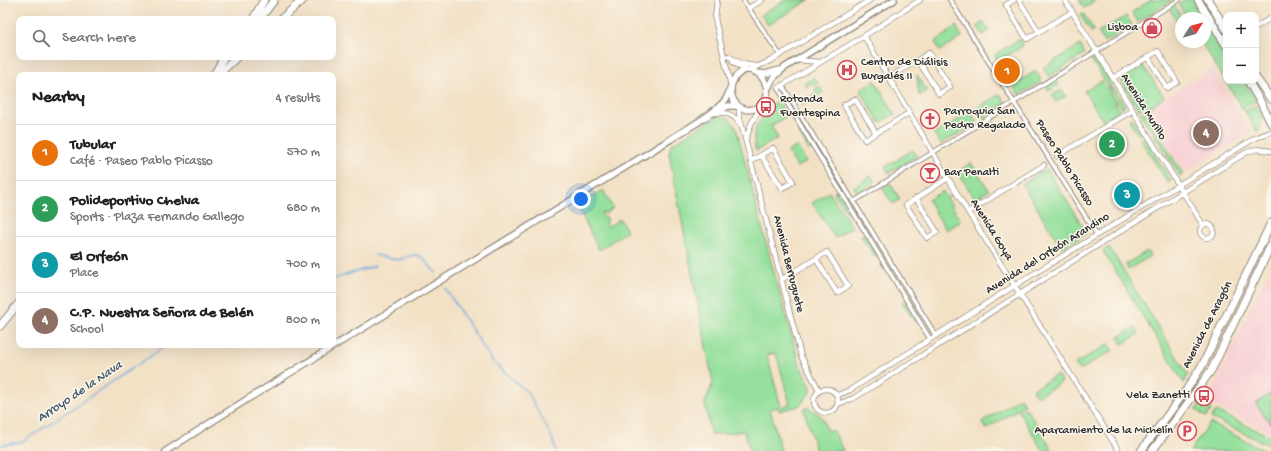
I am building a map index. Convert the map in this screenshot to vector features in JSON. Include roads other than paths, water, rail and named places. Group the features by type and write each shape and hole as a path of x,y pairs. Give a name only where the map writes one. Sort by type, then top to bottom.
{"highway":[{"path":"255,16 264,0"},
{"path":"262,16 274,0"},
{"path":"285,16 304,0"},
{"path":"1198,0 1223,40"},
{"path":"1208,0 1223,24"},
{"path":"217,72 223,60"},
{"path":"218,72 228,60"},
{"path":"220,72 234,60"},
{"path":"1259,82 1271,99"},
{"path":"1250,84 1271,123"},
{"name":"Avenida de Aragón","path":"1141,451 1187,389 1203,364 1271,223"},
{"name":"Avenida de Aragón","path":"1152,451 1185,408 1212,368 1271,245"},
{"path":"0,326 16,307"}],"street":[{"path":"717,0 715,19 733,96 739,106 743,109 751,110 758,108 763,104"},
{"path":"743,0 780,55"},
{"path":"749,8 762,0"},
{"path":"708,115 726,99 736,76 747,70 760,66 780,55 870,0"},
{"path":"722,48 734,63 747,70 758,73 770,73 784,68 798,60 894,0"},
{"path":"920,0 864,36 780,86 930,339"},
{"name":"Paseo Pablo Picasso","path":"950,0 1097,235"},
{"path":"1014,0 1006,5 1027,39 1072,12"},
{"path":"1019,0 1039,32"},
{"name":"Avenida Murillo","path":"1065,0 1203,225"},
{"path":"851,208 854,204 933,153 1179,0"},
{"path":"1259,25 1271,18"},
{"name":"Avenida Goya","path":"864,36 968,212 1119,451"},
{"path":"1113,78 1148,57 1158,51 1177,82 1167,88 1148,57"},
{"path":"889,78 929,53 950,87 939,94 918,60"},
{"path":"728,56 746,66 760,66"},
{"path":"798,60 820,62"},
{"path":"746,139 751,124 766,98 767,90 773,78 784,68"},
{"path":"758,73 764,80 767,90"},
{"path":"876,133 856,99 844,106 865,140 910,113"},
{"path":"336,345 708,115 728,106 739,106"},
{"name":"Avenida Berruguete","path":"739,106 739,115 800,356 819,390"},
{"path":"1057,156 1133,110"},
{"path":"708,115 719,112 731,115 739,122 743,129"},
{"name":"Avenida del Orfeón Arandino","path":"838,395 850,390 1014,286 1255,138 1271,132"},
{"path":"751,160 773,148 793,182 782,188 761,155"},
{"name":"Avenida del Orfeón Arandino","path":"838,404 854,398 1247,152 1257,149 1271,150"},
{"path":"825,161 842,184 936,336"},
{"path":"968,212 1044,165"},
{"path":"916,198 937,232 927,238 906,205 916,198 948,178"},
{"path":"838,186 842,184"},
{"path":"865,231 869,228"},
{"path":"781,280 827,252 848,286 837,293 816,259"},
{"path":"880,256 885,254"},
{"path":"892,277 897,274"},
{"path":"905,298 910,295"},
{"path":"920,322 925,318"},
{"path":"166,451 331,348"},
{"path":"824,388 830,389 838,395 838,404 836,409 832,412 820,412 815,408 815,395 819,390 824,388"}],"waterway":[{"name":"Arroyo de la Nava","path":"375,255 398,260 413,255 421,256 436,273"},
{"name":"Arroyo de la Nava","path":"336,278 375,266"},
{"name":"Arroyo de la Nava","path":"445,288 493,362 528,393 551,435 556,451"},
{"name":"Arroyo de la Nava","path":"0,445 22,442 163,348"}],"place":[{"name":"Lisboa","path":"1152,28"},
{"name":"Centro de Diálisis Burgalés II","path":"847,70"},
{"name":"Tubular","path":"1007,71"},
{"name":"Rotonda Fuentespina","path":"766,107"},
{"name":"Parroquia San Pedro Regalado","path":"930,119"},
{"name":"C.P. Nuestra Señora de Belén","path":"1206,133"},
{"name":"Polideportivo Chelva","path":"1112,144"},
{"name":"Bar Penalti","path":"930,173"},
{"name":"El Orfeón","path":"1127,195"},
{"name":"Vela Zanetti","path":"1204,396"},
{"name":"Aparcamiento de la Michelín","path":"1187,431"}]}
